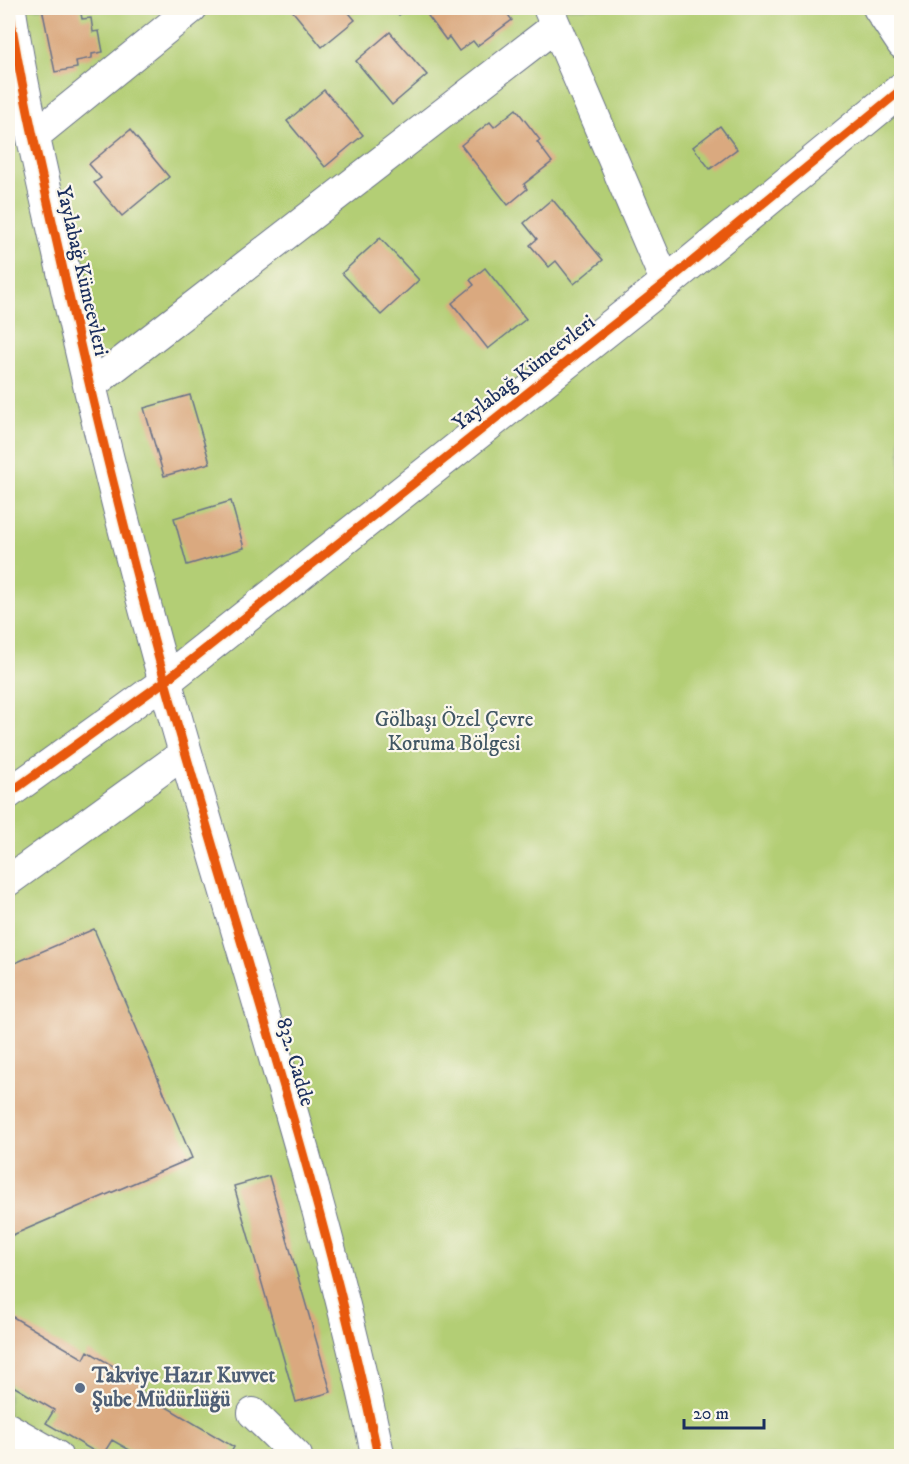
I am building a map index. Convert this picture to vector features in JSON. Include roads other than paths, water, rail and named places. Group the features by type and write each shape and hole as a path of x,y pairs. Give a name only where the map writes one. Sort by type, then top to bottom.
{"street":[{"name":"Yaylabağ Kümeevleri","path":"9,8 33,137 89,387 165,681"},
{"path":"33,137 192,8"},
{"path":"878,8 902,44"},
{"name":"Yaylabağ Kümeevleri","path":"89,387 552,17 666,283"},
{"name":"Yaylabağ Kümeevleri","path":"8,794 165,681 666,283 902,89"},
{"name":"832. Cadde","path":"165,681 339,1285 363,1382 378,1456"},
{"path":"8,881 186,752"},
{"path":"253,1413 297,1456"},
{"path":"8,1428 57,1456"}],"place":[{"name":"Takviye Hazır Kuvvet Şube Müdürlüğü","path":"80,1388"}],"park label":[{"name":"Gölbaşı Özel Çevre Koruma Bölgesi","path":"454,732"}]}
